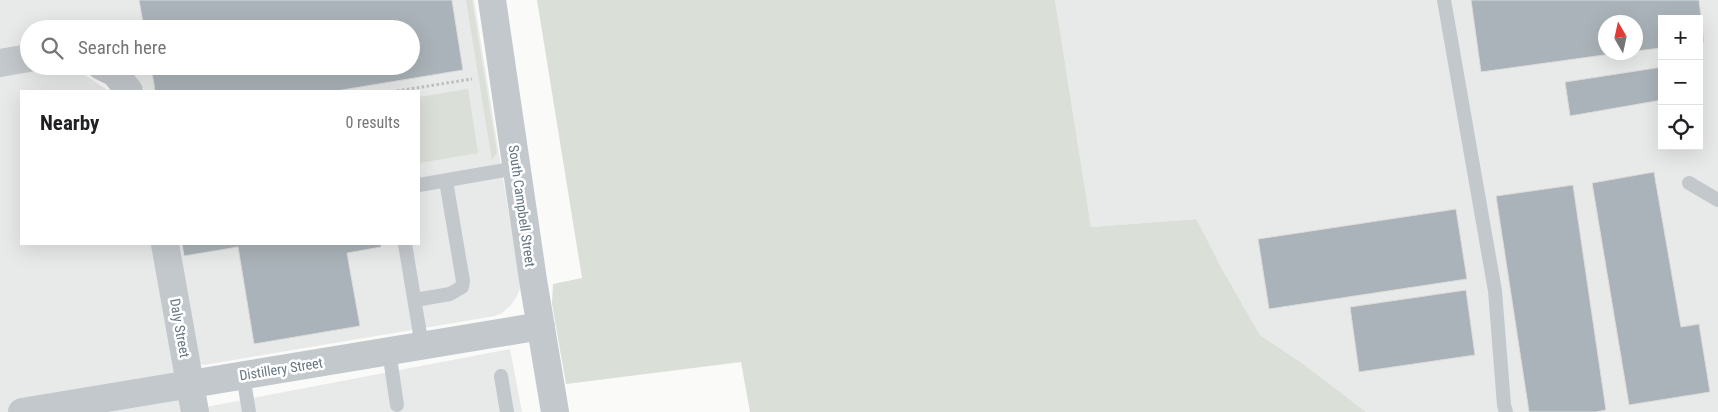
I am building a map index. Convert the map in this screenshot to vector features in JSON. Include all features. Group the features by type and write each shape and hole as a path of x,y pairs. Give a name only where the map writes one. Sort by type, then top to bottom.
{"street":[{"name":"South Campbell Street","path":"492,0 555,412"},
{"path":"0,63 20,60"},
{"name":"Daly Street","path":"165,245 194,412"},
{"name":"Distillery Street","path":"22,412 541,326"}],"lane":[{"path":"1444,0 1495,291 1506,412"},
{"path":"420,185 517,168"},
{"path":"415,300 450,294 462,288 463,281 446,180"},
{"path":"1689,183 1718,200"},
{"path":"405,245 422,346"},
{"path":"389,351 397,405"},
{"path":"243,375 249,412"},
{"path":"501,376 507,412"}],"path":[{"path":"403,90 472,79"}],"shaded area":[{"path":"0,0 474,0 519,277 520,288 517,296 511,305 495,316 204,365 198,363 171,245 420,245 420,90 144,90 134,75 420,75 420,20 20,20 20,46 0,49"},
{"path":"466,0 472,0 497,153 492,160"},
{"path":"537,0 1055,0 1091,227 1196,219 1260,335 1302,363 1366,412 750,412 741,362 566,384 552,304 553,284 582,278"},
{"path":"1055,0 1718,0 1718,412 1366,412 1302,363 1260,335 1195,219 1091,227"},
{"path":"20,69 20,75 85,75 107,90 20,90 20,245 152,245 190,410 510,349 522,412 0,412 0,71"},
{"path":"468,89 478,153 420,163 420,97"}],"building":[{"path":"139,0 452,0 463,70 342,90 155,90 152,75 420,75 420,20 142,20"},
{"path":"1471,0 1699,0 1701,15 1658,15 1658,48 1643,50 1643,15 1598,15 1598,56 1481,72"},
{"path":"1658,68 1658,101 1570,116 1565,82"},
{"path":"1654,172 1681,327 1699,324 1710,392 1629,405 1592,183"},
{"path":"1573,185 1606,410 1596,412 1529,412 1496,196"},
{"path":"1456,209 1467,279 1269,309 1258,239"},
{"path":"182,245 381,245 381,247 347,253 360,326 254,344 238,247 184,256"},
{"path":"1466,290 1475,355 1359,372 1350,307"}]}
